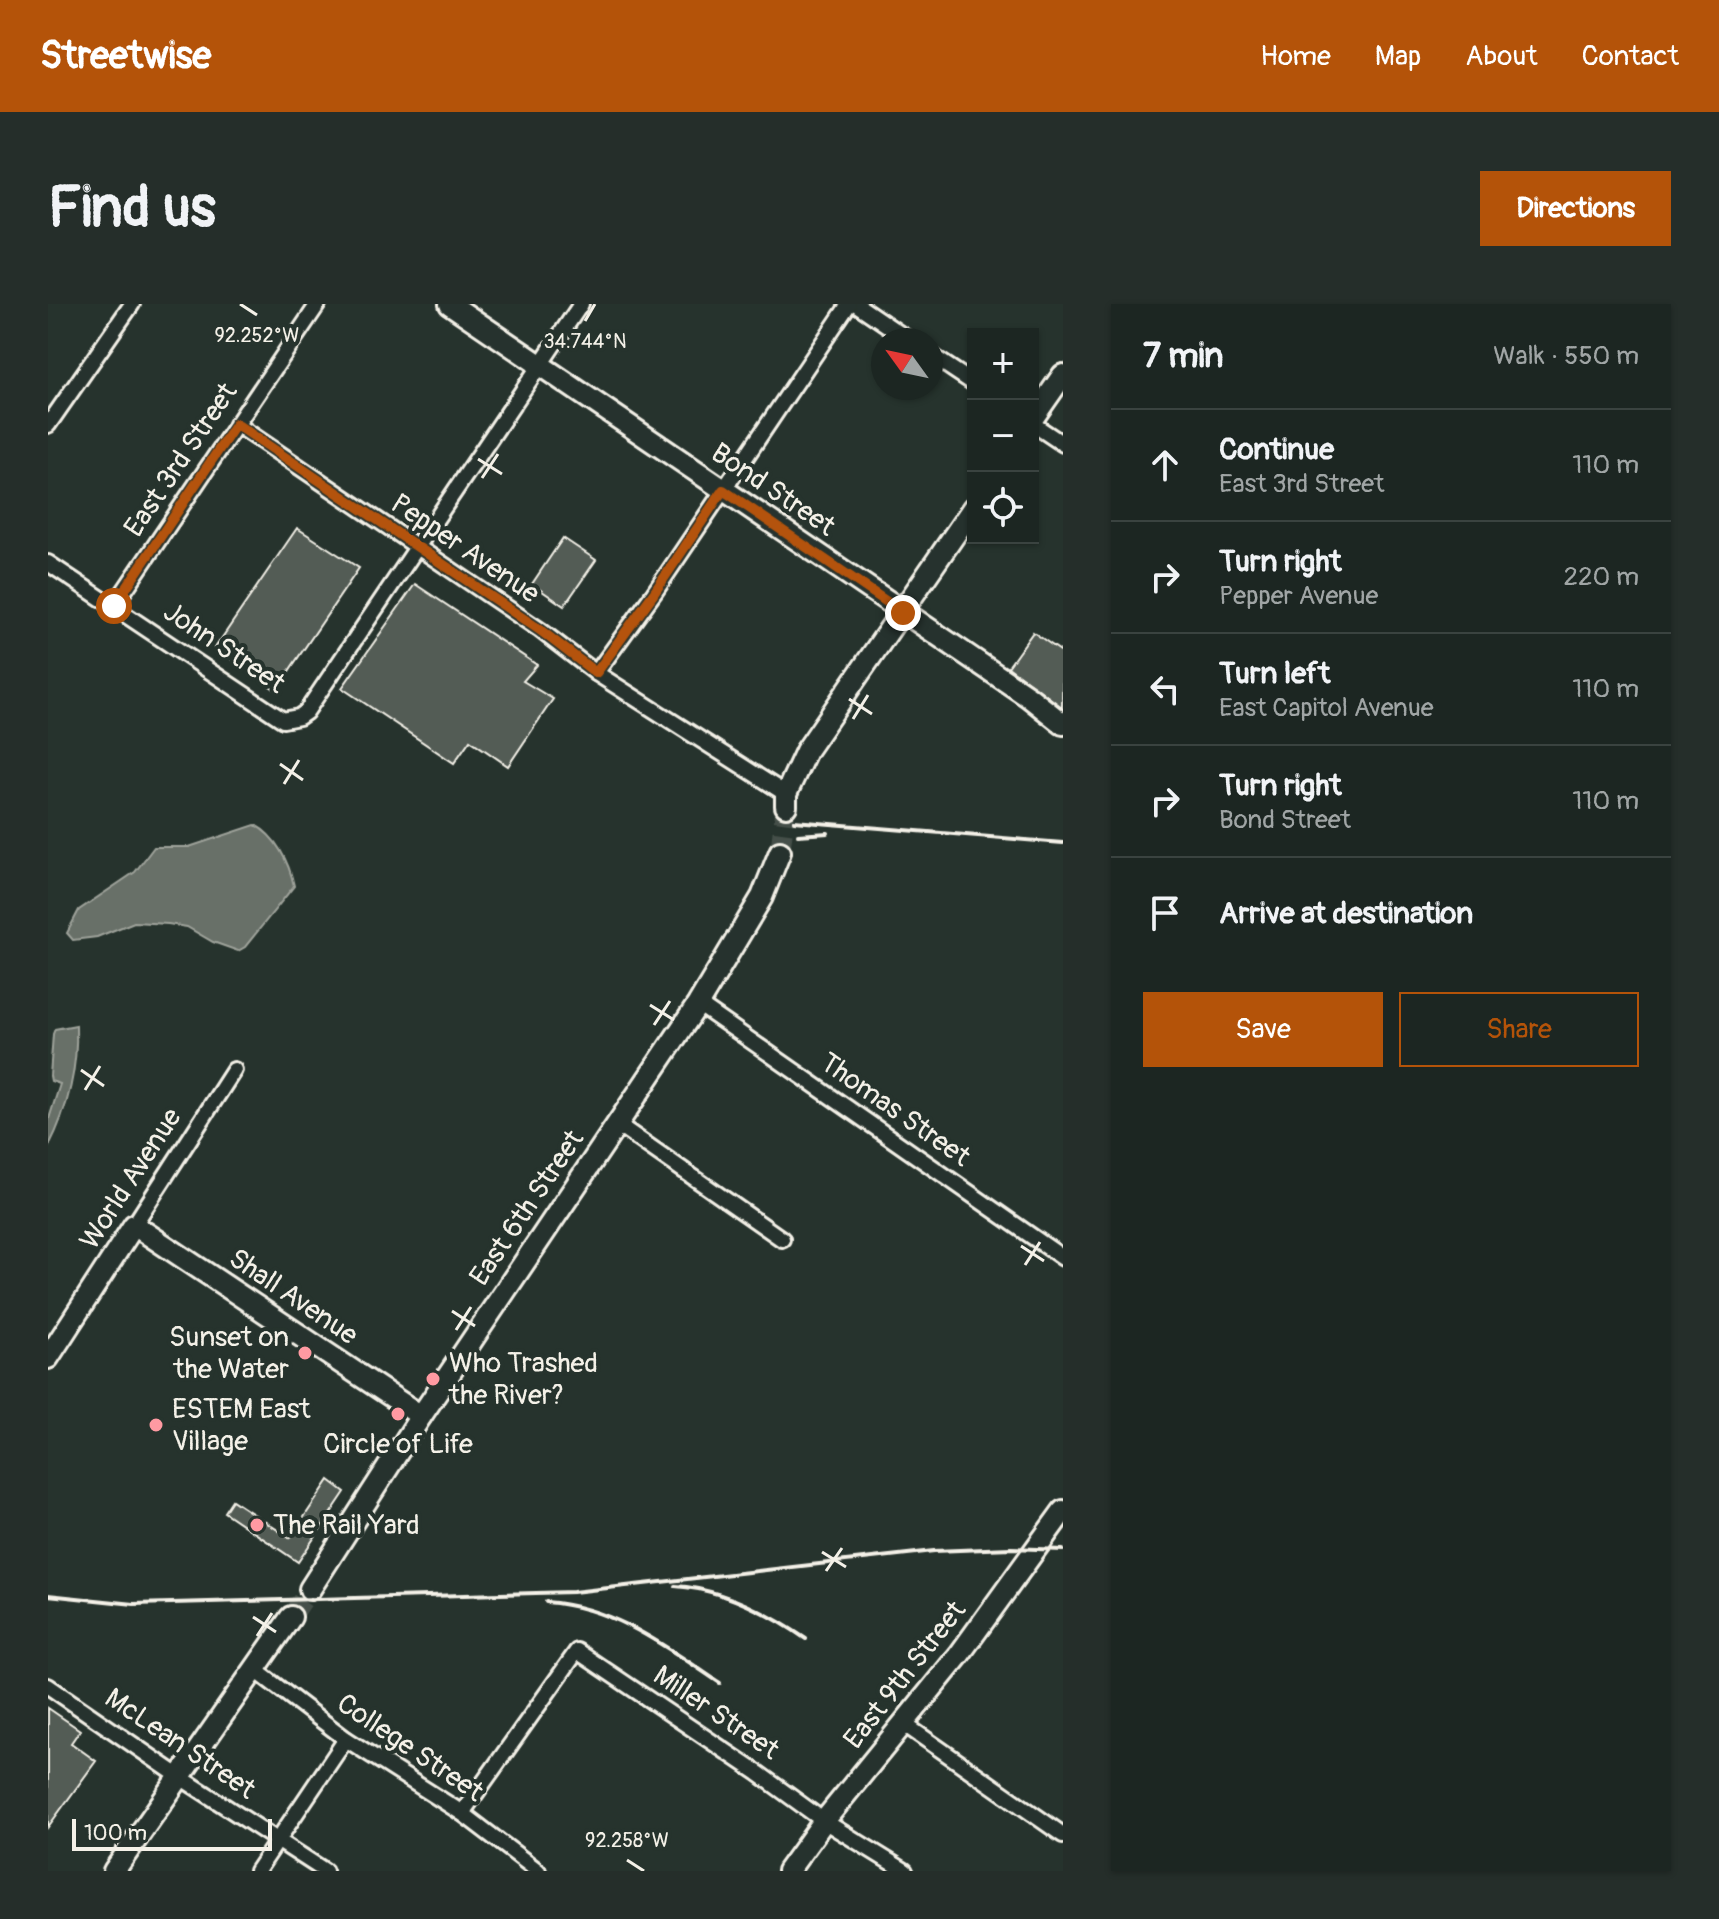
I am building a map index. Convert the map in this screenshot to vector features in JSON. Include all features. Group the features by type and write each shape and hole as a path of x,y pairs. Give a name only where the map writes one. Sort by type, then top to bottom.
{"street":[{"path":"48,425 132,304"},
{"name":"East 3rd Street","path":"114,606 318,304"},
{"name":"Bond Street","path":"450,304 1029,697 1063,724"},
{"path":"416,548 581,304"},
{"path":"596,673 654,593 849,304"},
{"path":"856,304 891,328"},
{"path":"943,363 967,379"},
{"path":"1039,412 1063,375"},
{"name":"Pepper Avenue","path":"236,424 786,800"},
{"path":"1039,426 1063,444"},
{"path":"786,800 806,751 967,517"},
{"name":"John Street","path":"48,563 283,720 306,712 416,548"},
{"name":"East 6th Street","path":"310,1589 421,1416 698,1004 762,897 780,852"},
{"name":"Thomas Street","path":"698,1004 1063,1258"},
{"name":"World Avenue","path":"48,1358 234,1070"},
{"path":"617,1124 782,1239"},
{"name":"Shall Avenue","path":"134,1225 421,1416"},
{"name":"East 9th Street","path":"788,1871 824,1821 959,1655 1063,1511"},
{"path":"114,1871 291,1617"},
{"name":"Miller Street","path":"462,1813 577,1651 824,1821 905,1871"},
{"name":"College Street","path":"254,1669 346,1739 462,1813 527,1868"},
{"name":"McLean Street","path":"48,1686 325,1871"},
{"path":"904,1724 1063,1835"},
{"path":"257,1871 346,1739"}],"shaded area":[{"path":"255,825 269,836 280,851 294,886 245,947 238,951 213,942 187,927 168,924 134,922 97,937 73,940 67,933 79,910 135,872 154,847 189,847"},
{"path":"76,1025 70,1088 48,1148 48,1122 60,1084 51,1081 50,1076 53,1034 55,1029"}],"building":[{"path":"297,528 359,568 276,690 215,648"},
{"path":"563,538 596,560 564,606 532,584"},
{"path":"415,584 537,665 523,681 553,699 508,766 470,740 454,763 342,688"},
{"path":"1033,632 1063,653 1062,707 1008,667"},
{"name":"The Rail Yard","path":"329,1480 345,1492 298,1562 224,1512 232,1500 290,1538"},
{"path":"48,1708 80,1730 71,1743 96,1761 48,1827"}],"tunnel":[{"path":"780,852 786,806"},
{"path":"291,1617 310,1589"}],"railway":[{"path":"794,821 1063,843"},
{"path":"798,835 828,833"},
{"path":"48,1595 134,1604 573,1592 934,1551 1011,1548 1063,1550"},
{"path":"675,1586 727,1597 776,1620 806,1639"},
{"path":"546,1602 571,1605 638,1630 720,1683"}],"place":[{"name":"Sunset on the Water","path":"305,1353"},
{"name":"Who Trashed the River?","path":"433,1379"},
{"name":"Circle of Life","path":"398,1414"},
{"name":"ESTEM East Village","path":"156,1425"},
{"name":"The Rail Yard","path":"257,1525"}],"route":[{"path":"114,606 236,424 540,630 596,673 723,490 903,613"}]}
